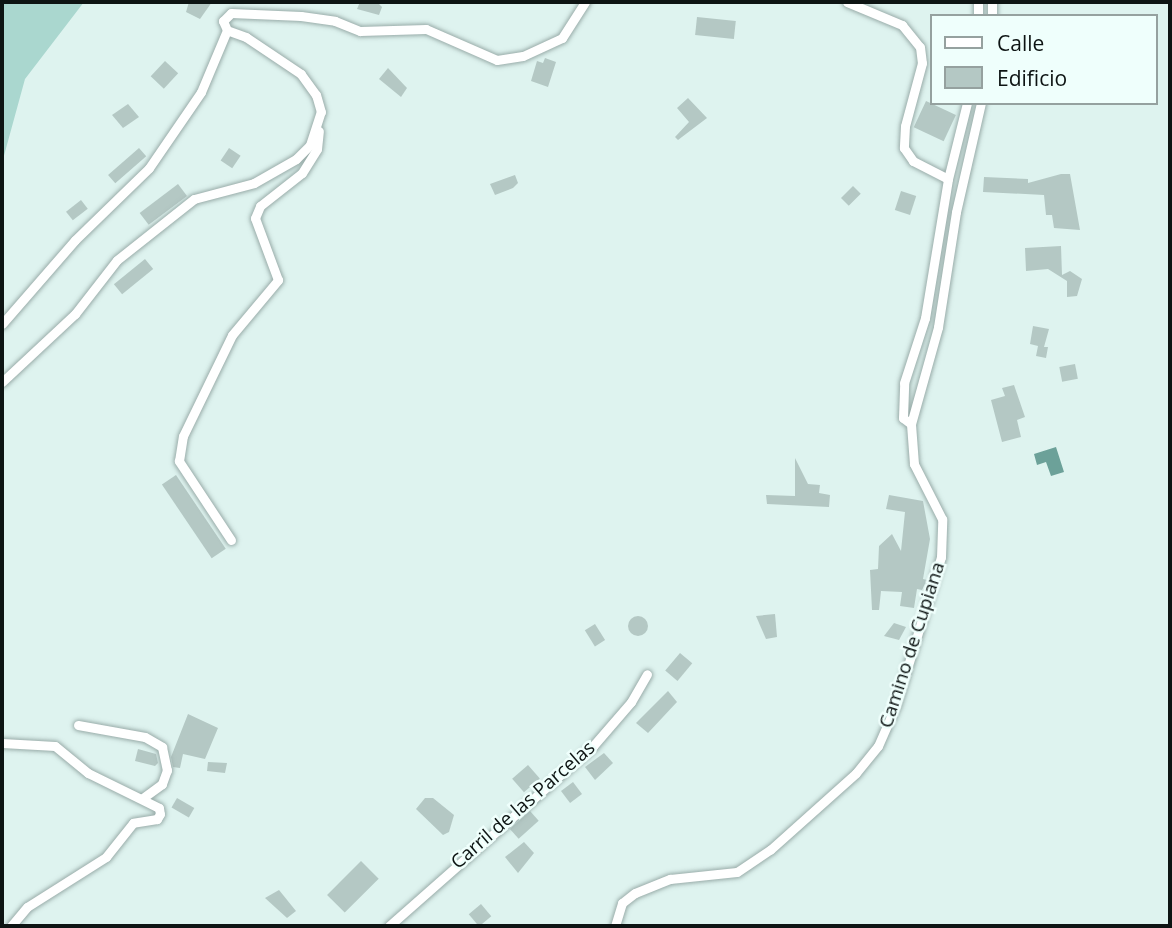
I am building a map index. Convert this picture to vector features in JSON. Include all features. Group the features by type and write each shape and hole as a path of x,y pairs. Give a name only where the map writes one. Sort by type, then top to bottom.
{"street":[{"path":"230,540 179,461 183,436 232,335 278,280 254,218 260,206 302,173 317,149 319,125 316,94 301,74 246,37 227,30 223,21 239,11 335,21 360,31 426,29 497,60 523,56 562,38 585,2"},
{"path":"847,2 902,25 920,47 922,63 905,126 904,148 913,161 948,179"},
{"path":"2,324 75,240 149,168 201,92 227,30"},
{"name":"Camino de Cupiana","path":"911,424 903,418 905,383 925,318 948,179 966,105"},
{"name":"Camino de Cupiana","path":"615,926 622,903 635,893 670,879 737,872 771,850 856,773 878,746 896,705 941,557 942,519 914,464 911,424 938,327 956,212 981,105"},
{"path":"2,382 75,314 117,260 194,198 254,183 296,159 319,125"},
{"name":"Carril de las Parcelas","path":"389,926 593,746 631,702 647,674"},
{"path":"78,725 145,737 162,747 167,770 162,784 144,798"},
{"path":"2,743 55,746 88,773 144,798 159,808 157,820 133,823 106,857 27,907 11,926"}],"shaded area":[{"path":"2,2 84,2 25,79 2,163"},
{"path":"1056,447 1064,472 1051,476 1046,462 1037,465 1034,454"}],"building":[{"path":"189,2 212,2 200,19 186,12"},
{"path":"360,2 377,2 382,7 379,15 357,9"},
{"path":"697,17 736,21 734,39 695,35"},
{"path":"545,58 556,62 548,87 531,81 537,61 543,63"},
{"path":"165,61 178,73 164,89 151,76"},
{"path":"388,68 407,88 401,97 379,79"},
{"path":"688,98 707,118 678,140 675,137 689,122 677,108"},
{"path":"926,101 956,115 944,141 914,127"},
{"path":"128,104 139,117 123,128 112,115"},
{"path":"139,148 146,156 115,183 108,175"},
{"path":"229,148 241,156 232,168 221,160"},
{"path":"1070,174 1080,230 1054,228 1052,215 1046,215 1044,195 983,192 984,177 1028,179 1028,183"},
{"path":"515,175 518,183 513,188 495,195 490,184"},
{"path":"178,184 187,196 149,225 140,213"},
{"path":"853,186 861,194 849,206 841,198"},
{"path":"901,191 916,196 910,215 895,210"},
{"path":"81,200 88,209 73,220 66,212"},
{"path":"1061,246 1062,275 1070,271 1082,279 1077,296 1067,297 1067,281 1048,269 1026,271 1025,248"},
{"path":"145,259 153,269 122,294 114,284"},
{"path":"1033,326 1049,329 1044,347 1048,347 1046,358 1036,356 1038,346 1030,344"},
{"path":"1075,364 1078,379 1062,382 1059,367"},
{"path":"1014,385 1025,417 1017,420 1021,437 1002,442 991,400 1005,396 1002,388"},
{"path":"795,458 808,484 820,485 819,493 830,495 829,507 767,504 766,495 795,496"},
{"path":"176,475 226,549 212,558 162,485"},
{"path":"889,495 923,501 930,539 923,579 927,580 922,590 917,589 914,608 900,606 902,592 881,591 879,610 872,610 870,570 878,569 879,546 892,534 901,551 905,512 886,509"},
{"path":"775,614 777,637 766,639 756,616"},
{"path":"638,616 645,619 648,626 645,633 638,636 631,633 628,626 631,619"},
{"path":"894,623 906,627 899,640 884,636"},
{"path":"595,624 605,640 595,646 585,630"},
{"path":"680,653 692,663 677,681 665,671"},
{"path":"668,691 677,702 648,733 636,723"},
{"path":"188,714 218,728 205,759 183,754 180,768 173,767 171,757"},
{"path":"138,749 156,754 158,763 155,766 135,761"},
{"path":"604,753 613,763 595,780 585,767"},
{"path":"208,762 227,763 225,773 207,771"},
{"path":"528,765 540,779 524,792 512,779"},
{"path":"573,782 582,794 570,803 561,791"},
{"path":"177,798 194,808 189,818 172,808"},
{"path":"425,798 433,798 454,815 449,832 443,835 416,809"},
{"path":"530,811 539,821 519,839 510,829"},
{"path":"524,842 534,853 518,873 505,857"},
{"path":"361,861 379,879 345,913 327,895"},
{"path":"279,890 296,911 287,918 265,898"},
{"path":"481,904 491,916 479,926 469,914"}]}
